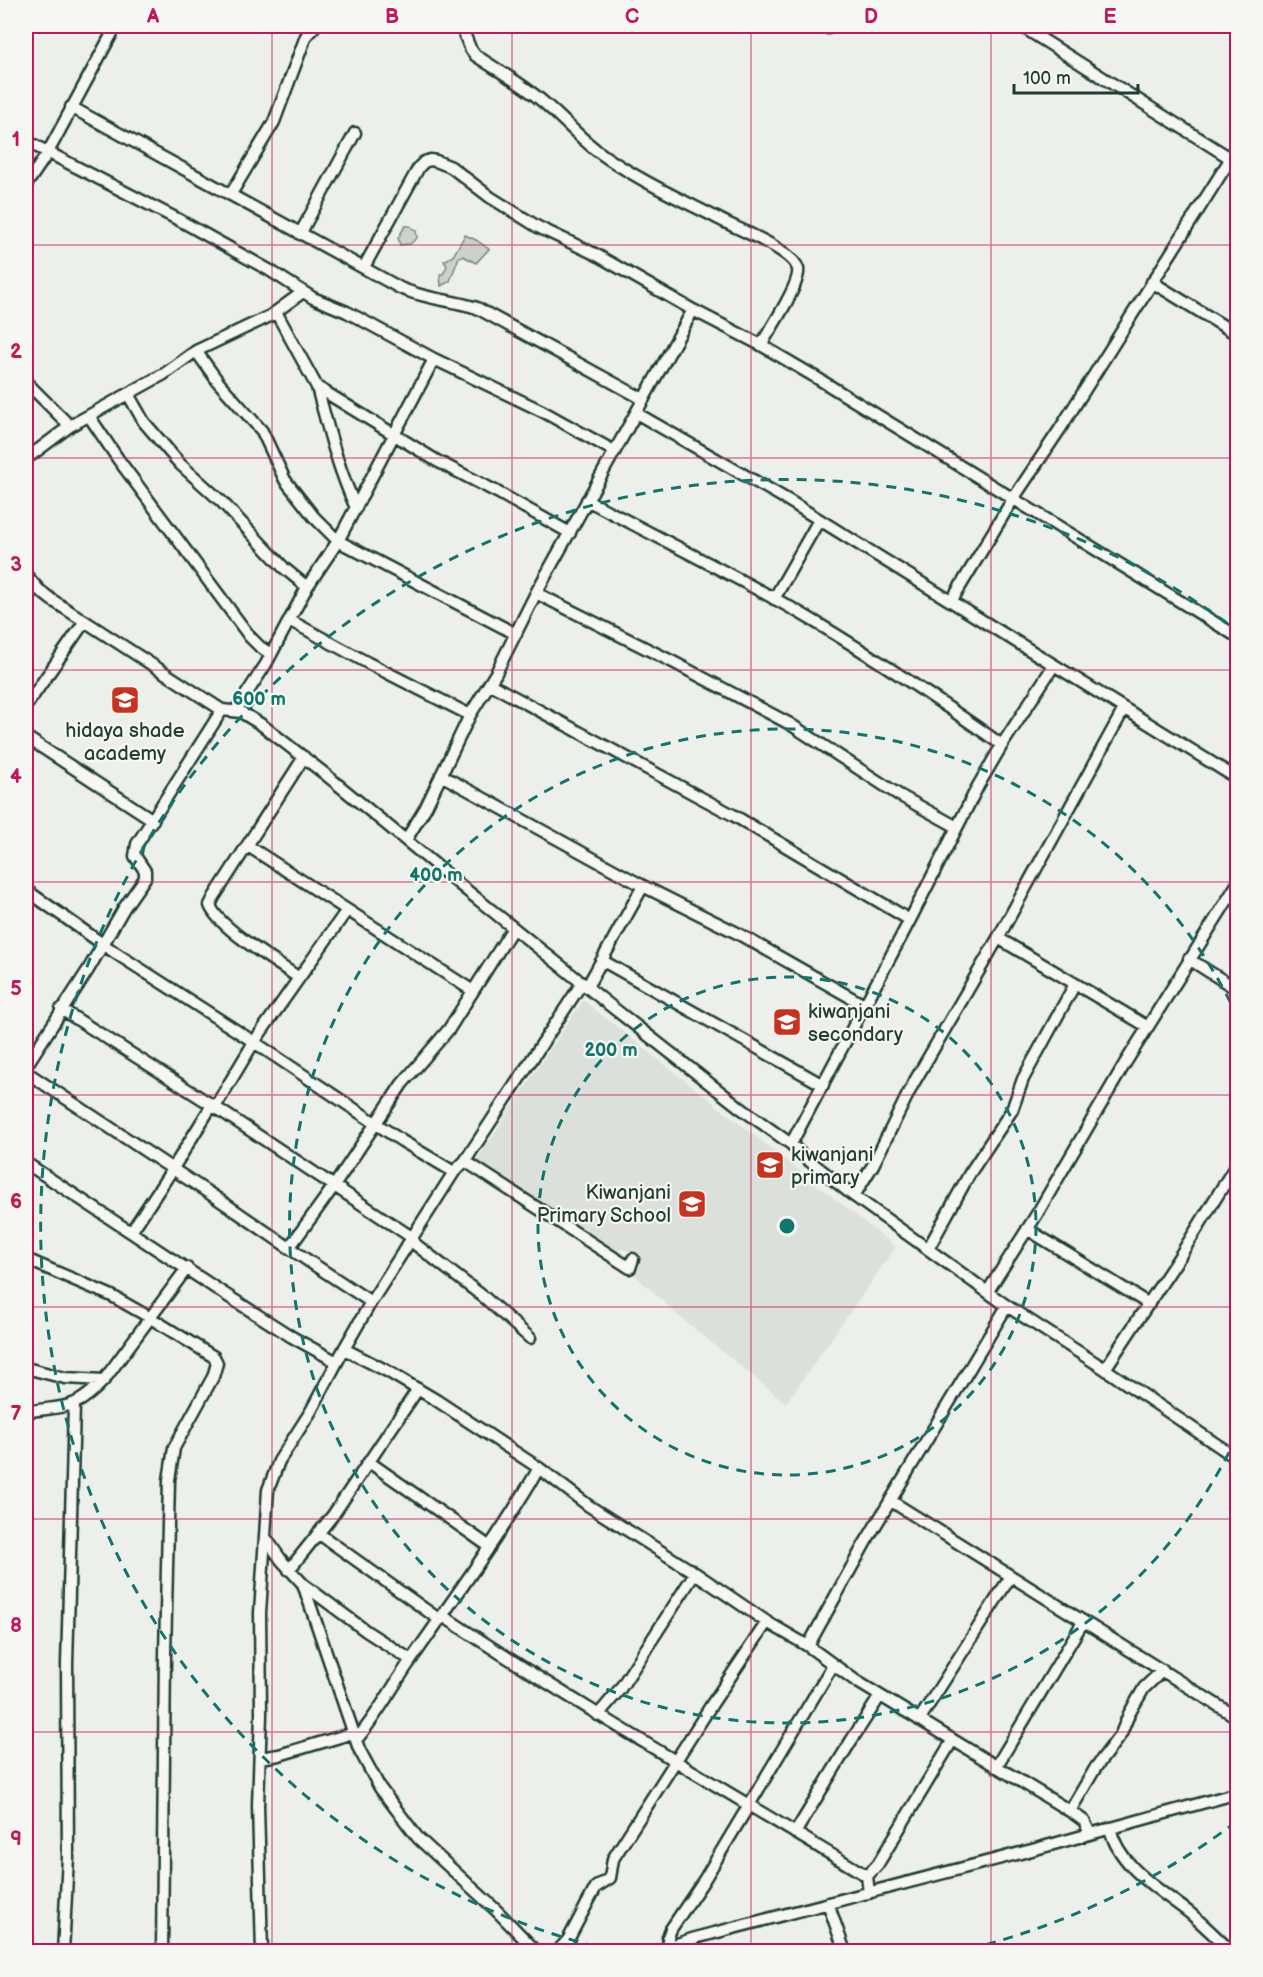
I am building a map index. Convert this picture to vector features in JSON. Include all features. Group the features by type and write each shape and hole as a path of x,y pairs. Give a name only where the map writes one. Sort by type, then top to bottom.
{"street":[{"path":"26,186 47,154 116,26"},
{"path":"231,194 274,122 306,36 315,26"},
{"path":"461,26 475,55 530,91 596,150 649,182 780,249 791,258 798,266 797,282 761,345"},
{"path":"952,600 1152,282 1234,160 1021,26"},
{"path":"71,107 400,288 412,293 477,308 643,399"},
{"path":"300,234 355,133"},
{"path":"26,141 47,154 181,220 303,292 542,411 614,451"},
{"path":"364,267 419,167 424,162 436,160 451,167 538,227 596,254 693,310 761,345 1238,638"},
{"path":"1152,282 1238,335"},
{"path":"26,459 70,426 164,374 196,351 276,312 303,292"},
{"path":"406,840 536,593 693,310"},
{"path":"276,312 317,387 334,452 356,508"},
{"path":"196,351 219,383 262,431 285,480 314,518 338,541 516,634"},
{"path":"236,710 271,654 307,587 338,541 434,358"},
{"path":"26,382 70,426"},
{"path":"317,387 437,461 570,533"},
{"path":"128,394 144,422 180,464 222,502 284,568 307,587"},
{"path":"636,413 952,600 1238,778"},
{"path":"89,417 250,637 271,654"},
{"path":"587,500 813,621 952,709 1002,745"},
{"path":"774,599 819,520"},
{"path":"26,575 39,590 222,710 236,710 252,718 304,757 513,928 854,1196 1007,1306 1238,1459"},
{"path":"536,593 790,724 900,795 957,828"},
{"path":"289,620 470,715"},
{"path":"26,706 85,621"},
{"path":"790,1144 1002,745 1054,665"},
{"path":"490,684 743,821 910,920"},
{"path":"854,1196 873,1165 913,1084 998,938 1124,709"},
{"path":"26,1066 124,908 146,878 145,871 137,860 135,852 137,844 222,710"},
{"path":"26,737 153,820"},
{"path":"299,978 232,930 218,918 211,907 214,897 304,757"},
{"path":"441,775 643,886 737,933 864,1005"},
{"path":"248,846 473,991"},
{"path":"988,1291 1028,1229 1189,959 1238,883"},
{"path":"262,1952 258,1825 262,1686 261,1613 268,1490 274,1473 371,1302 454,1172 465,1161 603,961 643,886"},
{"path":"26,890 103,944 454,1172"},
{"path":"131,1232 254,1042 346,910"},
{"path":"289,1248 334,1186 402,1084 449,1029 513,928"},
{"path":"998,938 1148,1027"},
{"path":"1189,959 1238,990"},
{"path":"603,961 823,1085"},
{"path":"928,1249 970,1173 1012,1110 1023,1079 1075,984"},
{"path":"61,1009 214,1106 412,1239 530,1338"},
{"path":"26,1072 371,1302"},
{"path":"465,1161 630,1268 633,1259"},
{"path":"1105,1369 1149,1304 1238,1162"},
{"path":"26,1163 292,1337 336,1362"},
{"path":"1028,1229 1149,1304"},
{"path":"26,1259 112,1296 214,1357 218,1363 213,1377 174,1448 169,1480 163,1749 162,1952"},
{"path":"26,1412 74,1405 90,1394 104,1380 187,1268"},
{"path":"808,1646 865,1543 1007,1306"},
{"path":"344,1349 418,1389 539,1468 589,1506 695,1573 766,1622 808,1646 880,1696 1070,1811 1084,1821 1090,1833"},
{"path":"26,1368 65,1378 104,1380"},
{"path":"289,1570 369,1462 418,1389"},
{"path":"63,1952 68,1857 67,1665 74,1405"},
{"path":"369,1462 490,1547"},
{"path":"260,1758 354,1737 370,1722 490,1547 539,1468"},
{"path":"891,1501 1238,1718"},
{"path":"318,1533 441,1618 867,1876"},
{"path":"265,1537 289,1570 303,1584 411,1660"},
{"path":"598,1715 620,1689 695,1573"},
{"path":"919,1720 1011,1576"},
{"path":"303,1584 354,1737 364,1761 380,1788 418,1838 488,1902 537,1952"},
{"path":"557,1952 567,1940 596,1887 610,1878 614,1859 711,1704 766,1622"},
{"path":"996,1767 1083,1622"},
{"path":"670,1947 668,1937 671,1929 704,1880 833,1665"},
{"path":"1070,1811 1096,1767 1122,1734 1140,1693 1163,1670"},
{"path":"795,1833 880,1696"},
{"path":"868,1893 867,1876 878,1864 952,1741"},
{"path":"656,1951 695,1938 1238,1793"},
{"path":"1110,1828 1116,1844 1143,1878 1190,1914 1232,1952"},
{"path":"828,1903 845,1952"}],"shaded area":[{"path":"405,226 410,226 416,231 417,238 410,244 400,245 398,238"},
{"path":"465,235 489,249 476,263 463,256 459,257 450,281 441,286 440,274 443,274 447,266 444,261 453,256"},
{"name":"Kiwanjani Primary School","path":"583,1000 896,1247 786,1403 680,1317 637,1277 630,1252 623,1249 614,1251 476,1161"}],"place":[{"name":"hidaya shade academy","path":"125,700"},
{"name":"kiwanjani secondary","path":"787,1022"},
{"name":"kiwanjani primary","path":"770,1165"},
{"name":"Kiwanjani Primary School","path":"692,1204"}]}
